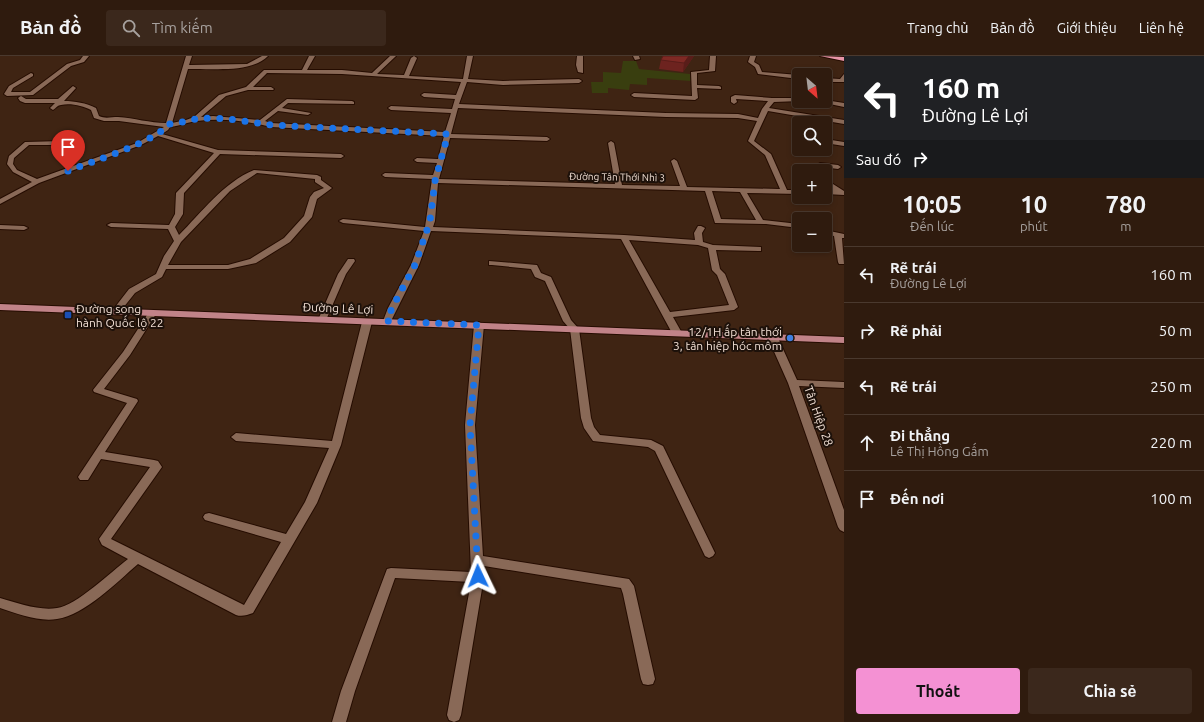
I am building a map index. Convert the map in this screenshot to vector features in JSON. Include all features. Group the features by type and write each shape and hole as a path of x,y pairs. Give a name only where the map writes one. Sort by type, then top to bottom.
{"highway":[{"path":"823,56 843,57"}],"main road":[{"name":"Đường Lê Lợi","path":"0,307 844,340"}],"street":[{"path":"31,75 9,86 7,94 31,94 69,65 82,61 86,56"},
{"path":"188,61 248,66 256,63 265,56"},
{"path":"304,71 312,56"},
{"path":"372,75 393,56"},
{"path":"387,321 392,308 415,265 428,229 440,161 456,103 465,80 470,56"},
{"path":"580,56 581,72"},
{"path":"634,95 695,98 694,72 712,71 713,56"},
{"path":"753,56 751,62 757,66 760,73 792,76"},
{"path":"406,77 414,58"},
{"path":"188,61 227,60"},
{"path":"0,202 37,182 139,144 166,128 188,61"},
{"path":"195,119 222,95 238,92 248,88 266,71 304,71 503,83 579,81"},
{"path":"832,80 842,81 844,76"},
{"path":"695,86 719,88"},
{"path":"53,108 73,88"},
{"path":"248,88 271,89"},
{"path":"22,95 21,99 25,101 60,102 88,106 94,110 96,117 108,121 121,119 141,124 181,123 195,119 214,118 262,122 271,125 547,139"},
{"path":"424,95 456,103 666,115 738,116 760,120"},
{"path":"734,102 734,97 792,100"},
{"path":"772,100 765,109 751,141 768,154 785,192"},
{"path":"262,122 284,102 352,103"},
{"path":"391,108 456,103 530,102"},
{"path":"832,103 844,105"},
{"path":"278,109 308,113"},
{"path":"765,109 844,122"},
{"path":"157,134 218,152 341,156"},
{"path":"832,142 844,144"},
{"path":"37,182 15,171 10,164 11,157 27,143 63,143"},
{"path":"612,143 619,187"},
{"path":"170,227 179,214 180,193 218,152"},
{"path":"416,160 440,161"},
{"path":"674,161 684,188"},
{"path":"832,166 838,167"},
{"path":"116,311 132,292 159,276 168,256 178,241 228,190 252,172 317,177 319,178 317,181 328,188 317,194 313,199 308,217 287,240 253,261 228,267 164,267"},
{"name":"Đường Tân Thới Nhì 3","path":"385,175 436,179 619,187 792,192"},
{"path":"832,186 842,193"},
{"path":"708,189 718,221 761,222 792,225"},
{"path":"742,190 761,222"},
{"path":"832,192 842,193"},
{"path":"343,221 428,229 624,236 699,243 712,247 758,249"},
{"path":"111,225 170,227"},
{"path":"0,227 24,228"},
{"path":"170,227 178,241"},
{"path":"699,243 698,233 701,228"},
{"path":"624,236 677,333"},
{"path":"841,236 842,262"},
{"path":"667,315 734,307 721,274 716,270 712,247"},
{"path":"322,320 342,274 351,261"},
{"path":"492,263 535,267 538,275 548,279 568,321 574,329 586,418 589,428 597,438 651,444 659,449 709,553"},
{"path":"84,477 133,401 98,390 127,353 152,314"},
{"path":"98,455 154,464 156,467 105,539 106,542 241,611 248,609 311,503 336,445 367,322"},
{"path":"454,715 478,576 470,425 479,325"},
{"name":"Tân Hiệp 28","path":"773,338 793,383 844,527"},
{"path":"793,383 844,386"},
{"path":"236,437 336,445"},
{"path":"209,517 290,540"},
{"path":"0,603 42,613 58,614 72,608 136,558"},
{"path":"477,560 624,583 628,586 630,594 648,680"},
{"path":"339,722 348,691 391,573 478,576"}],"green space":[{"path":"623,61 636,61 639,69 690,74 691,81 647,78 647,85 630,84 629,90 608,88 608,93 592,93 591,82 603,82 603,72 621,73"}],"building":[{"path":"663,56 689,56 684,63 661,60"}],"place":[{"name":"Đường song hành Quốc lộ 22","path":"68,315"},
{"name":"12/1H ấp tân thới 3, tân hiệp hóc môm","path":"790,338"}],"route":[{"path":"68,171 139,144 166,128 168,124 181,123 195,119 214,118 262,122 264,124 271,125 448,134 435,181 430,221 415,265 392,308 387,321 479,325 470,425 478,576"}]}
